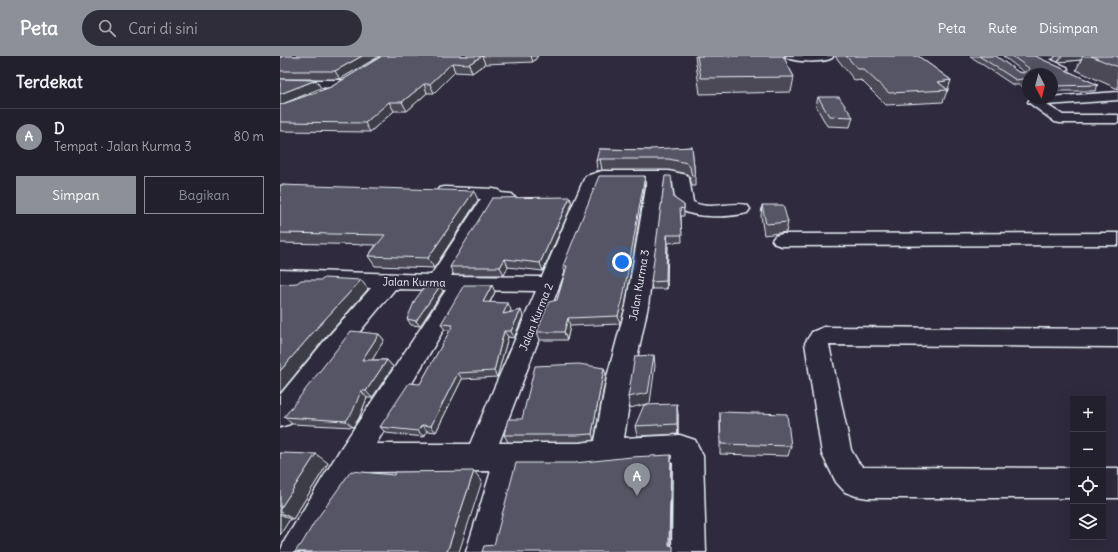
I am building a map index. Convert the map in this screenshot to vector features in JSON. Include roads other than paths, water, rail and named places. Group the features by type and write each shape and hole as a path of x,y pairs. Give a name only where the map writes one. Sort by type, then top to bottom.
{"street":[{"path":"790,56 797,58 828,57"},
{"path":"1050,56 1037,58 1053,66 1072,70"},
{"path":"320,96 355,77"},
{"path":"280,84 342,84"},
{"path":"1095,92 1118,111"},
{"path":"1118,96 1095,92 1062,99 1034,102 1060,119 1096,120 1118,118"},
{"path":"1062,99 1096,120"},
{"path":"656,177 669,176 681,178 685,205 690,208 707,210 741,209"},
{"name":"Jalan Kurma 2","path":"479,457 549,284 575,198 594,177 656,177"},
{"name":"Jalan Kurma 3","path":"607,454 620,377 637,306 656,177"},
{"path":"297,552 449,283 476,218 493,194 428,191"},
{"path":"490,198 521,198"},
{"path":"782,240 1118,239"},
{"name":"Jalan Kurma","path":"280,277 389,282 549,284"},
{"path":"280,415 334,346 389,282"},
{"path":"1070,483 868,483 856,481 846,472 837,454 817,344 820,338 824,336 1118,338"},
{"path":"351,458 579,457 668,449 685,450 688,456 689,552"},
{"path":"483,552 510,458"},
{"path":"1106,483 1118,483"}],"place":[{"name":"D","path":"637,496"}]}
